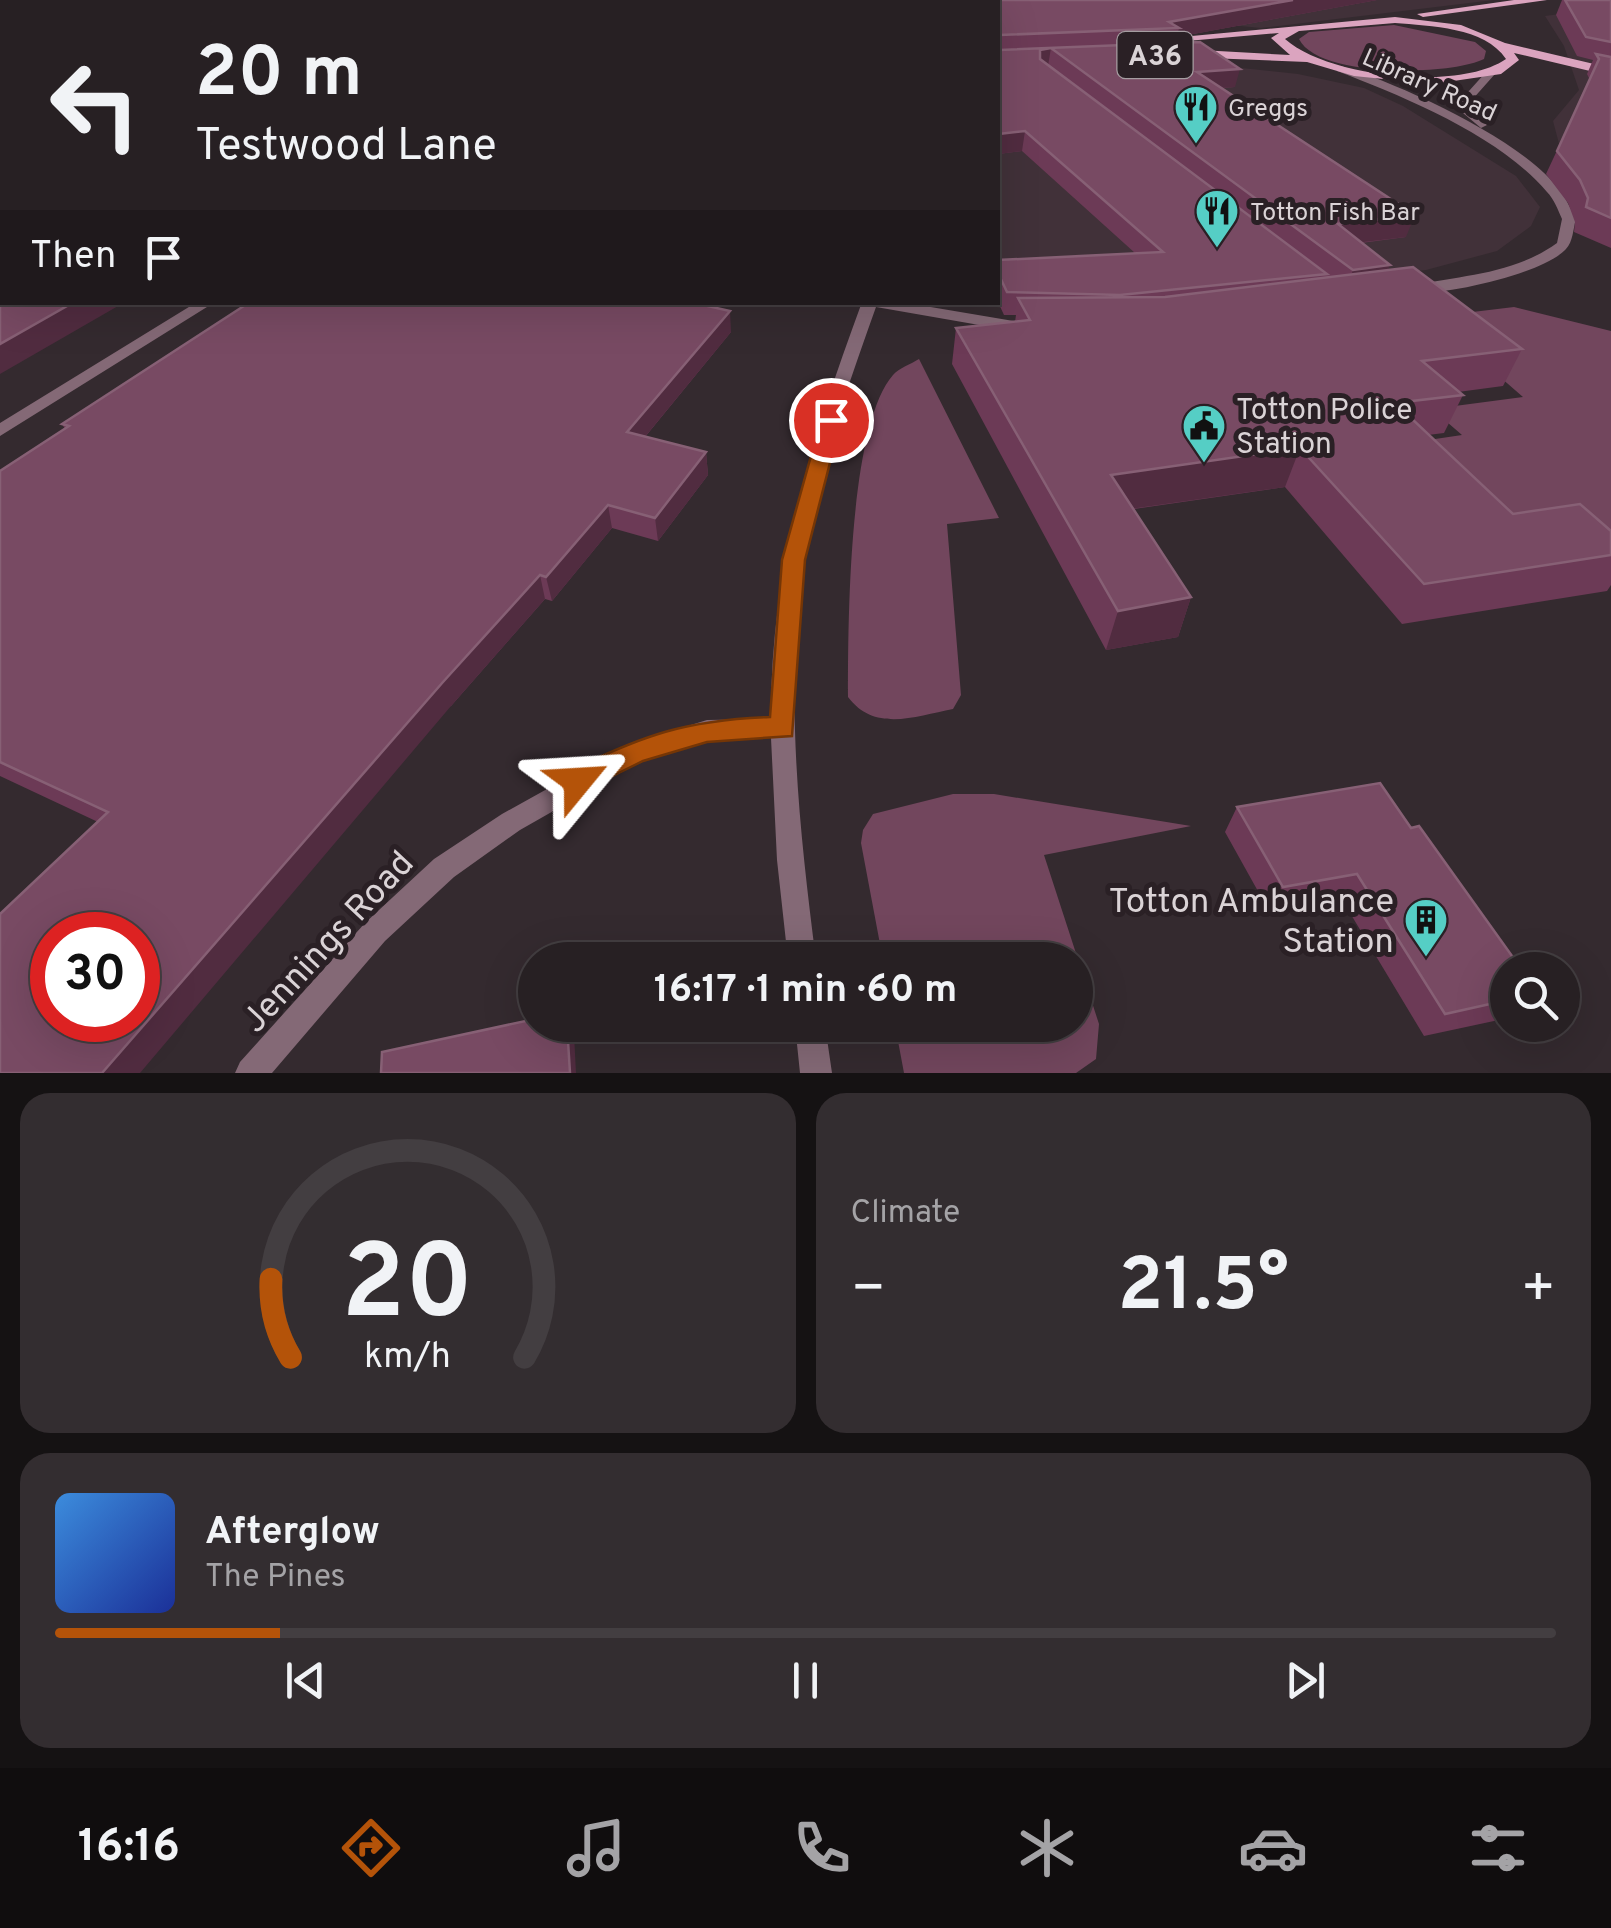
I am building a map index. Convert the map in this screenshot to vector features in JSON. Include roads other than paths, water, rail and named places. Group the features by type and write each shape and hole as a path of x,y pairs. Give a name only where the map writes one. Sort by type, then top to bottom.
{"main road":[{"path":"1519,70 1412,78 1339,68 1312,62 1280,44 1278,34 1296,28 1542,0"},
{"path":"1497,72 1513,60 1480,24 1482,17 1506,5"},
{"path":"1360,20 1436,24 1611,73"},
{"name":"A36","path":"1164,39 1296,28"},
{"name":"A36","path":"1162,54 1236,53 1312,62"},
{"path":"1536,70 1611,73"}],"street":[{"name":"Library Road","path":"1339,68 1391,86 1503,141 1536,162 1568,193 1577,213 1572,235 1546,257 1506,271 1390,293"},
{"name":"Library Road","path":"1497,72 1468,93 1467,111 1503,141"},
{"path":"0,431 203,305"},
{"path":"800,942 789,849 782,728 794,560 802,519 870,305"},
{"path":"890,305 1038,328"},
{"name":"Jennings Road","path":"251,1073 376,932 444,868 511,822 635,752 707,730 782,728"},
{"path":"812,1042 816,1073"}],"place":[{"name":"Greggs","path":"1196,145"},
{"name":"Totton Fish Bar","path":"1217,249"},
{"name":"Totton Police Station","path":"1204,464"},
{"name":"Totton Ambulance Station","path":"1426,958"}]}
